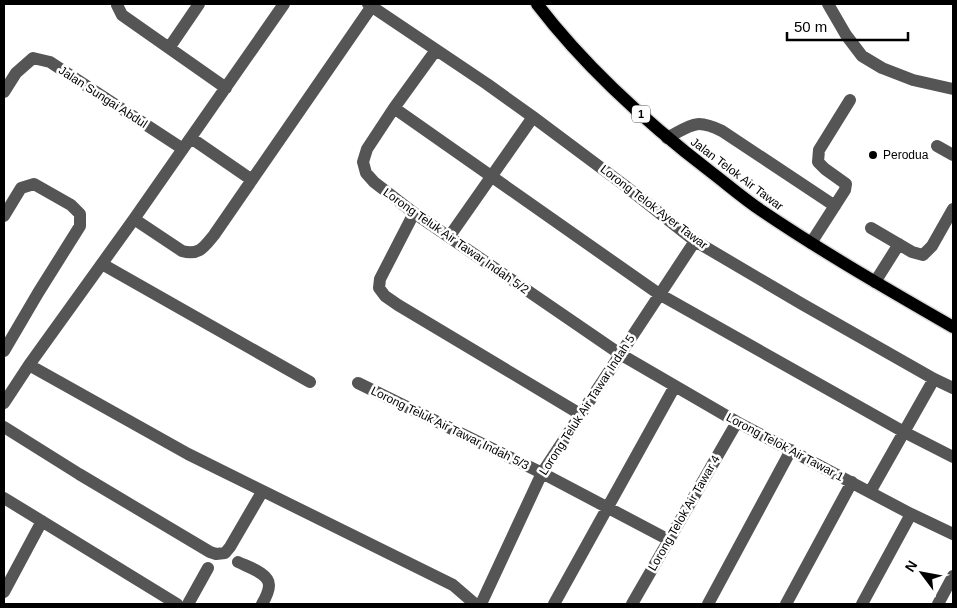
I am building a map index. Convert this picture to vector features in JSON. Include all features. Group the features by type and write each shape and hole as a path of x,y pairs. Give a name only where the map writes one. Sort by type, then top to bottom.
{"main road":[{"name":"Jalan Telok Air Tawar","path":"537,4 589,65 667,138 760,210 875,282 953,327"}],"street":[{"path":"169,48 199,4"},
{"path":"4,404 284,4"},
{"path":"828,4 846,35 862,56 882,68 913,80 953,89"},
{"path":"117,5 122,15 226,88"},
{"path":"134,219 182,252 190,254 198,252 206,246 370,5"},
{"name":"Lorong Telok Ayer Tawar","path":"370,5 533,117 695,241 802,304 953,388"},
{"name":"Lorong Teluk Air Tawar Indah 5/2","path":"436,50 366,149 363,162 366,173 374,182 414,213 620,354"},
{"name":"Jalan Sungai Abdul","path":"4,92 16,73 33,58 50,62 183,149"},
{"path":"811,243 846,190 846,184 818,162 819,150 850,100"},
{"path":"394,108 659,294 904,432 953,457"},
{"path":"449,237 533,117"},
{"path":"667,138 695,124 708,125 722,131 835,206"},
{"path":"191,138 252,180"},
{"path":"937,146 953,155"},
{"path":"4,216 21,188 34,184 71,205 80,214 80,226 4,351"},
{"path":"871,228 912,252 923,255 932,246 953,209"},
{"path":"414,213 380,279 380,288 386,296 580,414"},
{"name":"Lorong Teluk Air Tawar Indah 5","path":"481,604 542,473 695,241"},
{"path":"875,282 898,244"},
{"path":"102,264 310,382"},
{"name":"Lorong Telok Air Tawar 1","path":"620,354 737,422 911,514 953,534"},
{"path":"30,365 188,454 453,585 475,604"},
{"path":"870,492 934,379"},
{"name":"Lorong Teluk Air Tawar Indah 5/3","path":"358,383 542,473 669,540"},
{"path":"554,604 675,386"},
{"name":"Lorong Telok Air Tawar 4","path":"632,604 737,422"},
{"path":"4,427 216,554 224,554 230,547 262,492"},
{"path":"708,604 791,450"},
{"path":"786,604 852,482"},
{"path":"4,498 177,604"},
{"path":"862,604 911,514"},
{"path":"4,592 42,521"},
{"path":"238,562 267,578 269,586 262,604"},
{"path":"188,604 208,568"},
{"path":"938,604 953,576"}],"place":[{"name":"Perodua","path":"873,155"}]}
